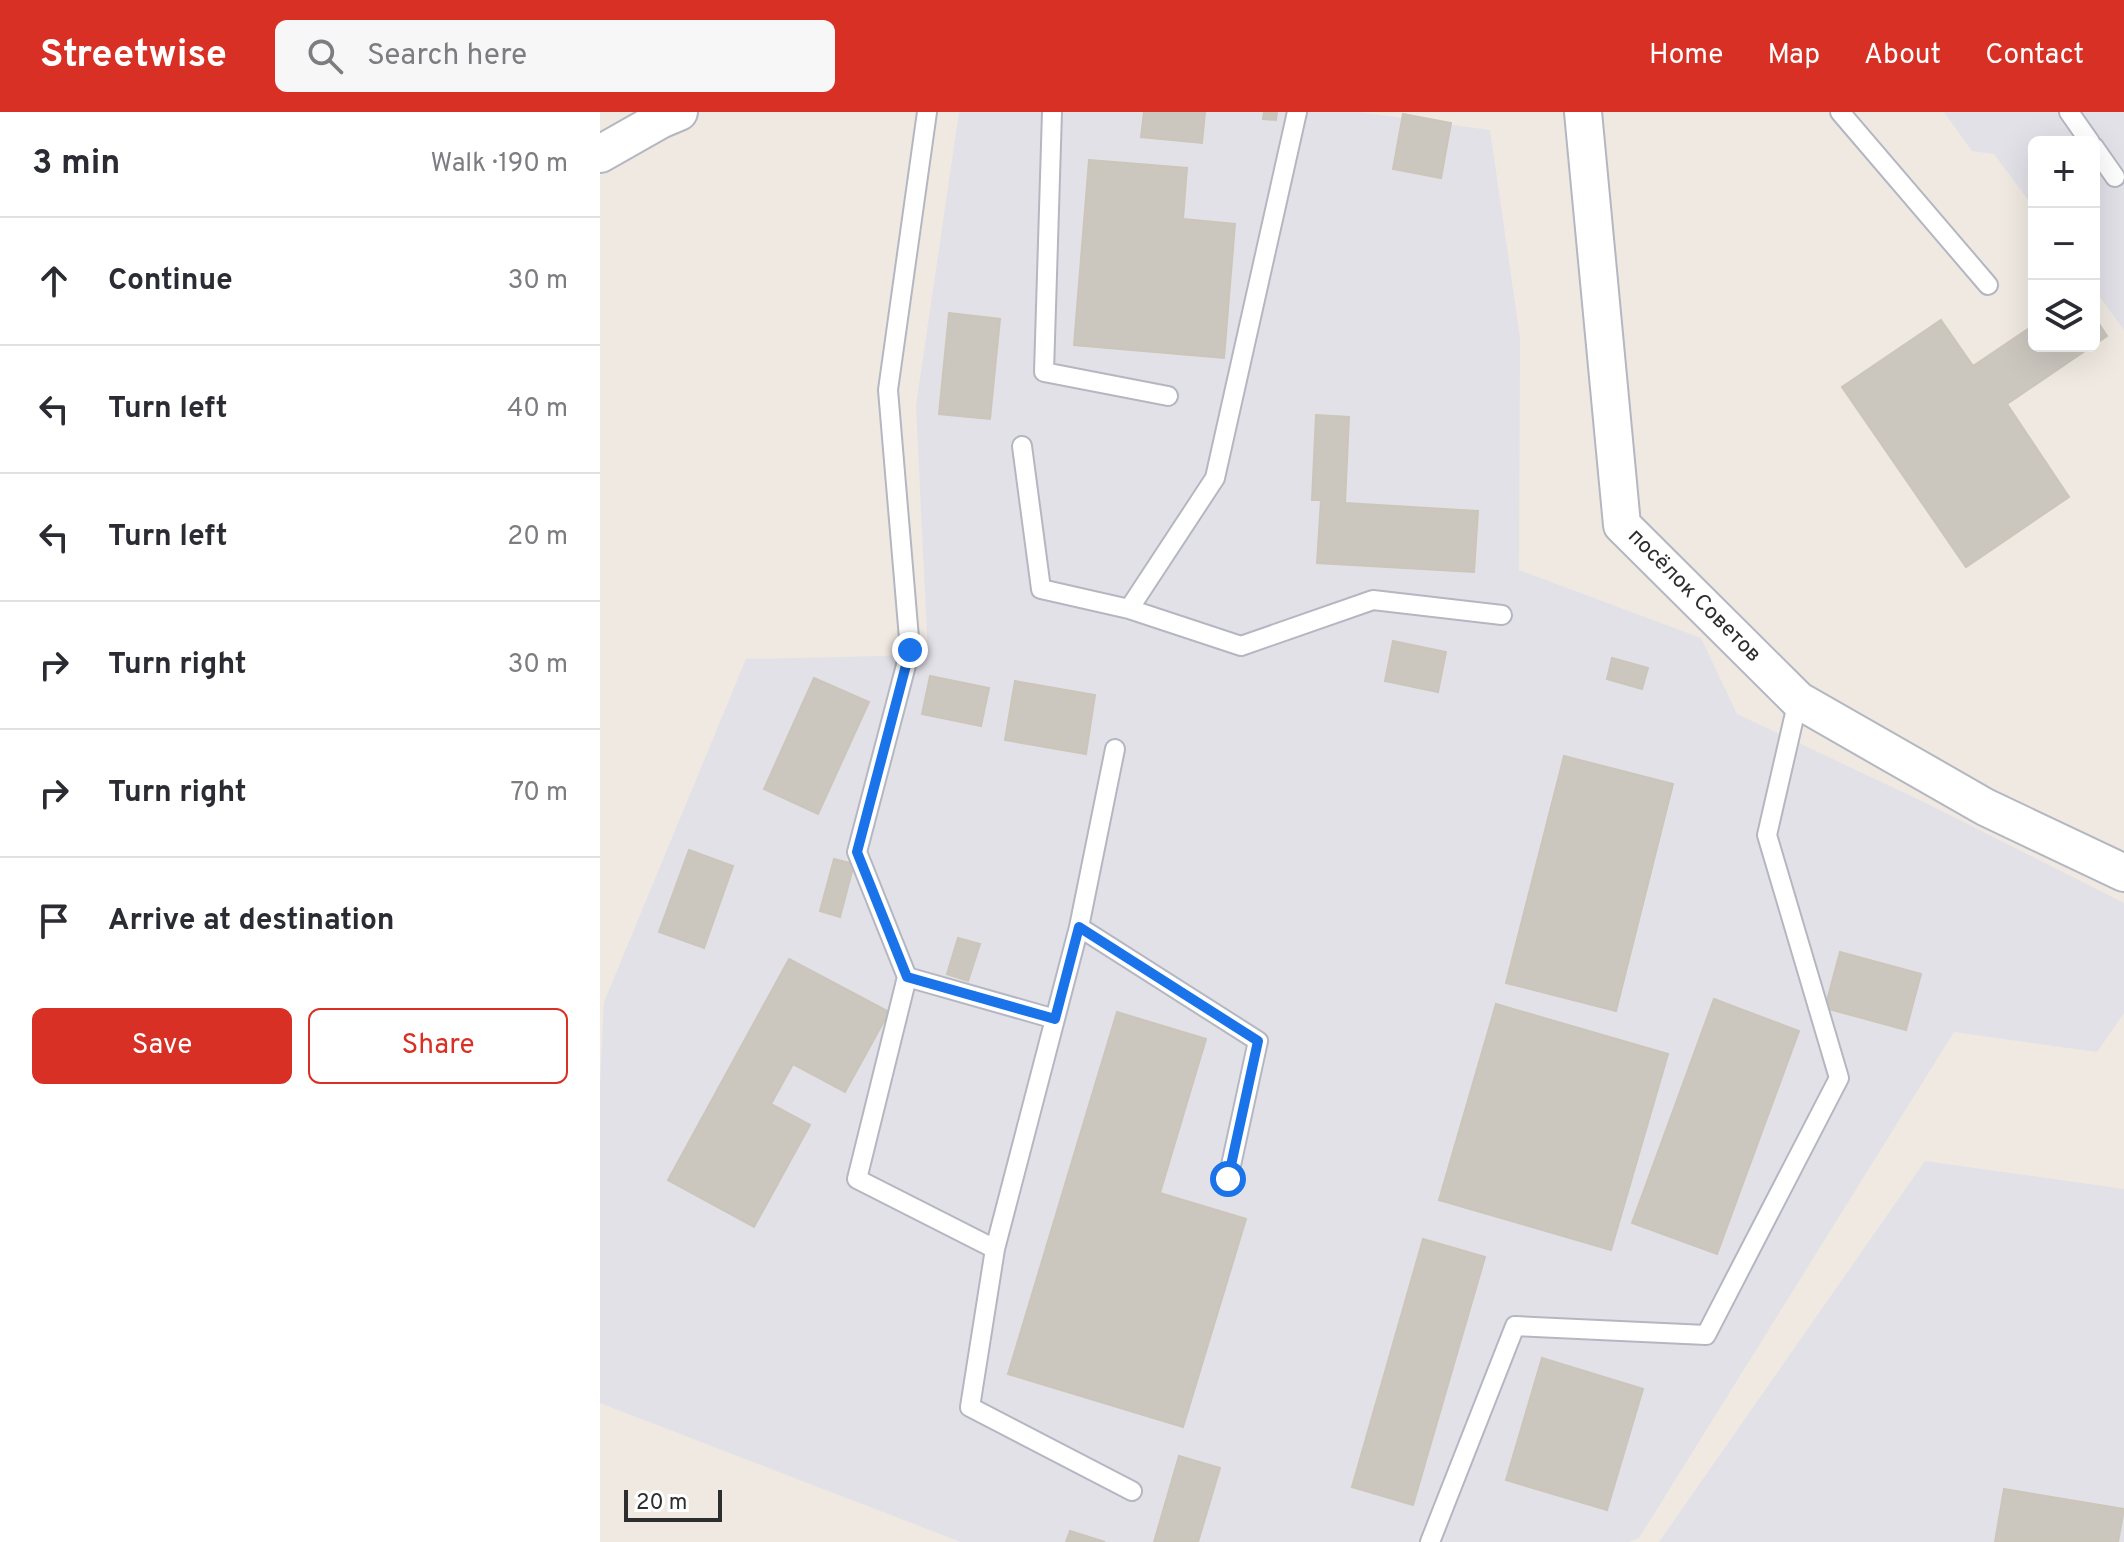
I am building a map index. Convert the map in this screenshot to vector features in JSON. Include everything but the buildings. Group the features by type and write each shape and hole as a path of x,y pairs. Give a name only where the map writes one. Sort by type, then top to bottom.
{"street":[{"path":"600,154 679,112"},
{"name":"посёлок Советов","path":"1583,112 1622,525 1798,700 1985,807 2124,873"}],"lane":[{"path":"927,112 888,390 910,650 857,852 907,977 857,1179 995,1249"},
{"path":"1052,112 1044,372 1168,396"},
{"path":"1129,609 1215,478 1297,112"},
{"path":"1840,112 1988,285"},
{"path":"2069,112 2086,136"},
{"path":"2100,156 2115,177"},
{"path":"1022,446 1041,589 1129,609 1241,646 1373,600 1502,615"},
{"path":"1430,1542 1515,1326 1706,1335 1839,1078 1767,835 1798,700"},
{"path":"1115,749 1079,927 995,1249 970,1407 1132,1491"},
{"path":"1079,927 1258,1041 1228,1179"},
{"path":"907,977 1055,1019"}],"shaded area":[{"path":"959,112 1359,112 1490,130 1520,338 1519,570 1701,638 1737,714 1926,803 2124,903 2124,1013 2097,1052 1954,1032 1639,1538 1629,1542 961,1542 600,1403 600,1086 604,1002 746,659 928,655 916,406"},
{"path":"1944,112 2124,112 2124,330 2100,297 2100,136 2028,136 2028,200 1994,154 1972,151"},
{"path":"1925,1161 2124,1189 2124,1542 1659,1542"}],"route":[{"path":"910,650 857,852 907,977 1055,1019 1079,927 1258,1041 1228,1179"}]}
